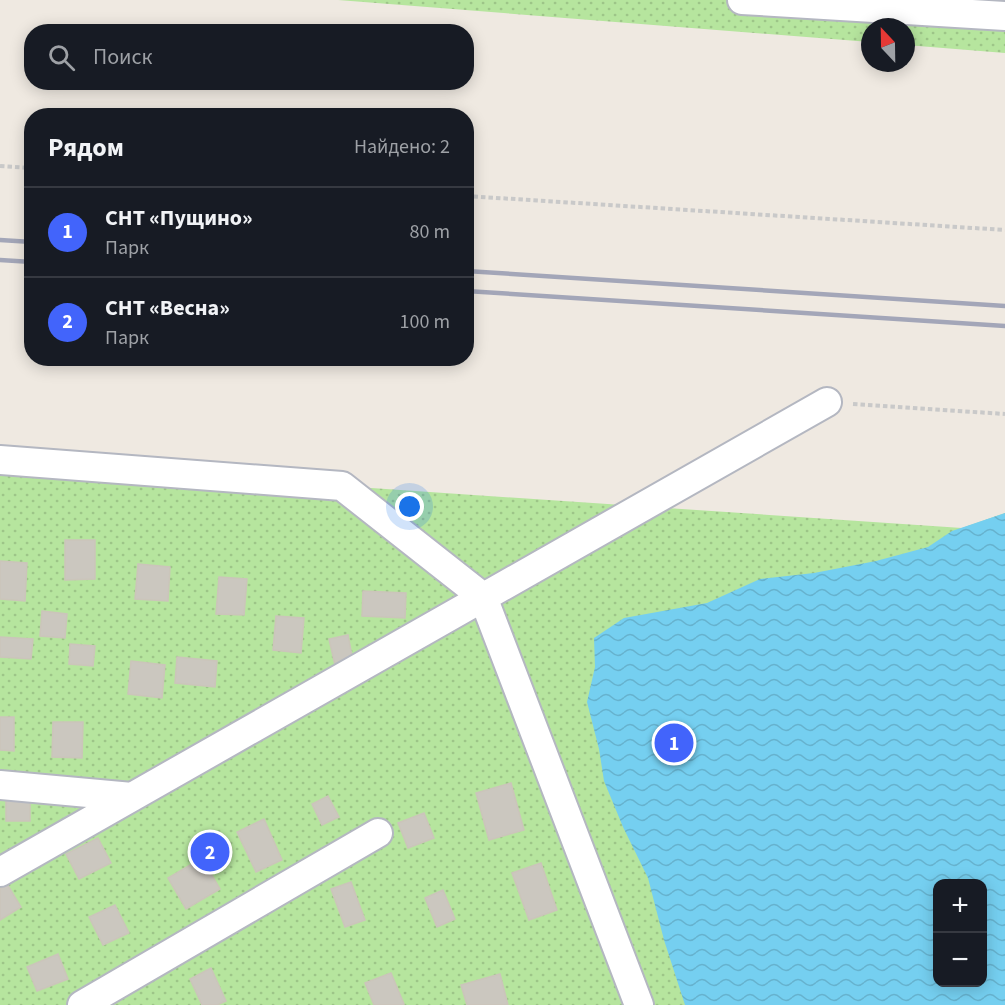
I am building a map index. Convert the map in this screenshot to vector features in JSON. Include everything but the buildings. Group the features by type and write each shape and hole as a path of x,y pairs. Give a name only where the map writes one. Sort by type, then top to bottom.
{"lane":[{"path":"742,0 1005,16"},
{"path":"0,872 827,402"},
{"path":"0,460 342,486 483,597 639,1005"},
{"path":"0,785 132,797"},
{"path":"82,1005 378,832"}],"path":[{"path":"0,166 24,168"},
{"path":"474,197 1005,230"},
{"path":"827,402 1005,414"}],"green space":[{"path":"338,0 1005,0 1005,53 915,46 915,18 861,18 861,41"},
{"path":"0,460 342,486 962,528 1005,513 1005,1005 0,1005"}],"water":[{"path":"1005,513 1005,1005 685,1005 664,940 648,878 604,781 599,749 587,702 595,667 594,638 624,618 707,603 760,579 814,573 876,561 928,547 952,531"}],"railway":[{"path":"0,240 24,242"},
{"path":"0,260 24,262"},
{"path":"474,272 1005,306"},
{"path":"474,292 1005,326"}],"place":[{"name":"СНТ «Пущино»","path":"674,743"},
{"name":"СНТ «Весна»","path":"210,852"}]}
